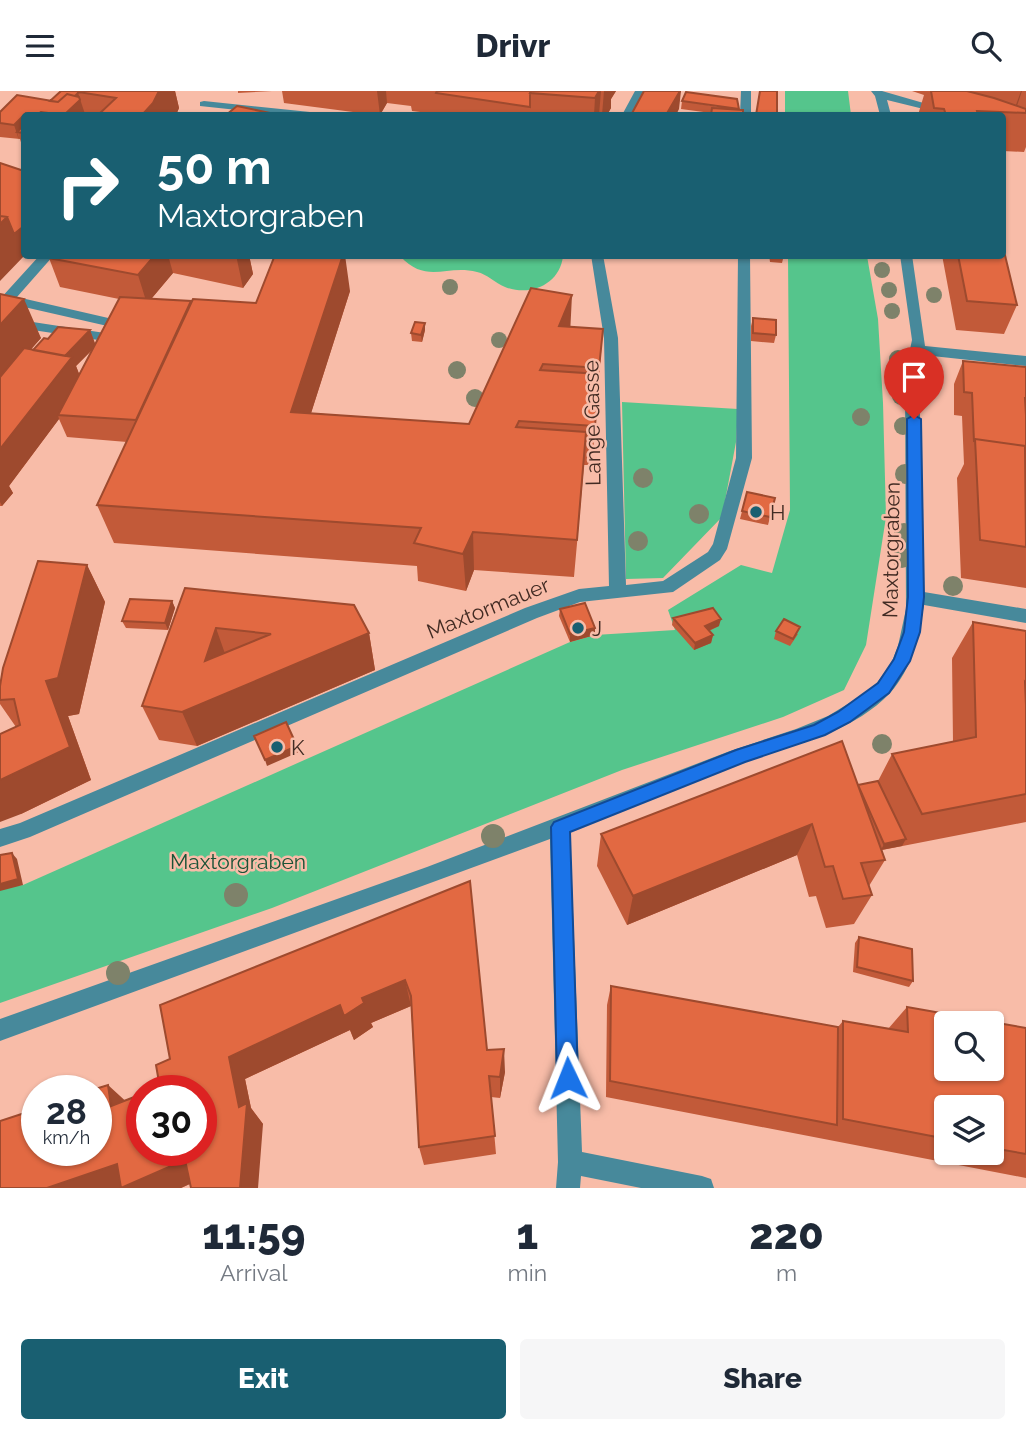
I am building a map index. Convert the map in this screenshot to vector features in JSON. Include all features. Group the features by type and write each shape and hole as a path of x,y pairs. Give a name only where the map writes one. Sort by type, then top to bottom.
{"street":[{"path":"207,91 201,109 256,112"},
{"path":"628,112 640,91"},
{"path":"746,91 746,112"},
{"path":"878,93 884,112"},
{"path":"878,93 948,112"},
{"path":"0,321 121,332 4,303 44,259"},
{"name":"Lange Gasse","path":"598,259 611,338 618,591"},
{"name":"Maxtormauer","path":"0,838 23,831 531,613 579,596 667,587 714,556 721,545 744,458 744,259"},
{"name":"Maxtorgraben","path":"0,1030 819,730 844,717 884,688 902,661 912,632 916,597 912,373 919,350 907,259"},
{"path":"919,350 1026,361"},
{"path":"916,597 1026,616"},
{"path":"560,827 570,1162 568,1188"},
{"path":"570,1162 702,1188"}],"green space":[{"path":"785,91 848,91 851,112 785,112"},
{"path":"403,259 562,259 561,266 550,281 543,286 525,290 505,287 477,272 428,272 410,265"},
{"path":"788,259 868,259 878,319 886,517 866,645 844,690 783,717 622,770 272,908 0,1003 0,888 23,885 570,642 595,635 675,630 668,610 741,565 772,573 790,510"},
{"path":"622,402 738,409 736,442 722,517 663,578 626,579"}],"building":[{"path":"61,91 78,93 75,96 67,94 58,102 50,101"},
{"path":"159,91 145,112 101,112 116,98 78,92"},
{"path":"531,91 530,107 436,93"},
{"path":"599,91 595,98 530,93"},
{"path":"644,91 680,91 668,112 633,112"},
{"path":"760,91 777,91 777,112 756,112"},
{"path":"931,91 967,91 1026,109 1026,113 945,112 944,109 934,108"},
{"path":"686,92 737,99 739,109 682,101"},
{"path":"67,94 79,97 80,100 67,112 21,112 21,118 14,125 0,123 0,112 17,95 58,102"},
{"path":"237,106 265,112 230,112"},
{"path":"712,108 743,110 743,112 711,112"},
{"path":"0,163 21,170 21,228 14,234 7,217 0,216"},
{"path":"54,259 152,259 138,275"},
{"path":"273,259 342,259 291,412 469,424 531,288 572,295 559,326 603,329 599,368 543,364 540,370 599,374 595,426 519,421 516,427 586,432 577,540 473,532 463,554 414,543 421,528 97,505 193,299 256,303"},
{"path":"959,259 1006,259 1017,305 967,301"},
{"path":"0,294 24,299 0,325"},
{"path":"120,297 191,301 136,420 58,415"},
{"path":"753,318 776,320 776,335 753,333"},
{"path":"415,322 425,323 421,335 411,333"},
{"path":"58,327 90,330 65,356 33,350 44,338 48,339"},
{"path":"24,348 72,357 0,449 0,377"},
{"path":"963,361 1026,367 1026,454 1025,446 975,439 974,442 972,393 964,392"},
{"path":"975,439 1025,446 1026,547 980,540"},
{"path":"747,492 775,498 770,517 742,511"},
{"path":"38,561 87,565 58,678 46,681 70,747 0,780 0,734 20,725 14,699 0,700 3,668"},
{"path":"185,588 354,605 369,633 182,712 142,706","holes":["216,628 271,634 205,661"]},
{"path":"130,599 172,601 165,623 122,621"},
{"name":"J","path":"585,603 595,628 570,634 560,609"},
{"path":"713,608 721,619 705,626 713,635 695,643 673,618"},
{"path":"784,619 800,627 793,639 776,631"},
{"path":"973,622 1026,631 1026,794 922,814 892,754 976,737"},
{"name":"K","path":"286,722 297,746 265,760 254,736"},
{"path":"842,741 885,860 861,863 872,895 843,899 833,866 825,867 812,824 633,896 601,834"},
{"path":"878,781 906,839 884,844 858,785"},
{"path":"12,853 18,879 0,884 0,855"},
{"path":"470,881 487,1050 504,1049 500,1077 489,1076 495,1136 419,1147 411,996 405,980 362,998 364,1003 344,1016 340,1005 229,1057 239,1107 247,1103 240,1188 191,1188 186,1166 217,1166 217,1075 158,1075 156,1065 170,1059 160,1005"},
{"path":"859,937 912,949 913,981 857,967"},
{"path":"611,986 838,1027 837,1125 610,1081"},
{"path":"907,1007 934,1012 934,1081 1004,1081 1004,1024 1026,1028 1026,1154 1004,1150 1004,1095 934,1095 934,1136 843,1119 843,1021 908,1032"},
{"path":"126,1100 126,1166 171,1166 121,1188 117,1164 112,1166 112,1106"},
{"path":"21,1114 21,1166 111,1166 47,1188 0,1188 0,1121"}],"place":[{"name":"H","path":"756,512"},
{"name":"J","path":"578,628"},
{"name":"K","path":"277,747"}],"route":[{"path":"568,1078 560,827 742,756 819,730 844,717 884,688 902,661 912,632 916,597 914,419"}]}
